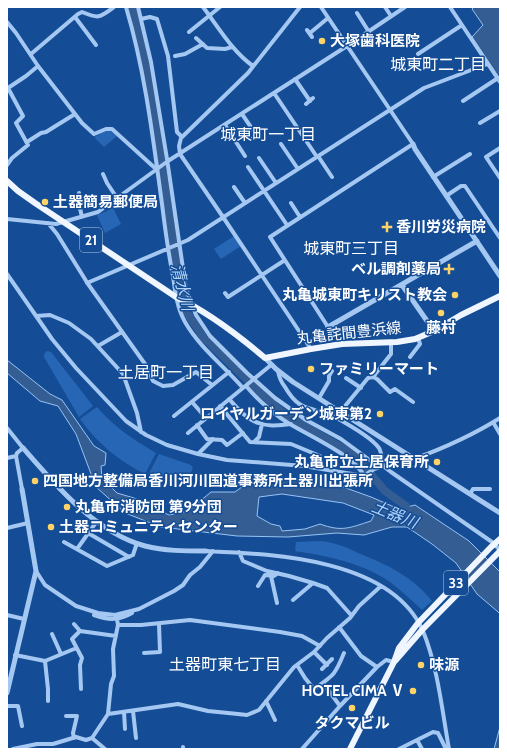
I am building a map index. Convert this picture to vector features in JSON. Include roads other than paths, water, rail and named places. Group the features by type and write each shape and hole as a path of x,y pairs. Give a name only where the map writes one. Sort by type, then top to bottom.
{"main road":[{"name":"21","path":"7,181 18,191 128,265 176,297 191,304 252,346 265,358"},
{"name":"丸亀詫間豊浜線","path":"265,358 311,348 342,344 403,342 418,338 434,331 461,315 500,296"},
{"name":"33","path":"350,749 394,662 399,648 420,621 492,546 500,540"},
{"name":"33","path":"394,662 422,630 499,551"}],"street":[{"path":"31,54 82,12 94,17 101,16 114,7"},
{"path":"126,7 134,32 140,62 176,297 185,321 205,350 244,387 291,424 351,461 365,476"},
{"path":"138,7 151,62 168,161 186,289 191,304 201,324 210,336 254,379 291,410 341,439 370,461 375,468"},
{"path":"203,7 242,59 253,66"},
{"path":"189,32 220,7"},
{"path":"300,7 248,73 182,137 180,154 311,348"},
{"path":"320,7 500,276"},
{"path":"385,7 392,16"},
{"path":"7,219 56,224 98,212 156,169 369,32 405,7"},
{"path":"450,7 499,80 463,101"},
{"path":"357,12 369,32"},
{"path":"75,17 92,35 96,45"},
{"path":"141,20 150,17 158,19 168,56 177,132 182,137"},
{"path":"310,33 328,18"},
{"path":"7,22 16,32 38,66 82,123 94,134 106,129 112,130 156,169"},
{"path":"418,54 462,25"},
{"path":"196,38 207,50 232,47"},
{"path":"175,56 202,44"},
{"path":"87,283 188,240 424,88 487,64"},
{"path":"7,165 12,158 28,145 16,123 23,116 8,88 38,66"},
{"path":"295,79 310,101"},
{"path":"274,93 332,177"},
{"path":"480,123 500,111"},
{"path":"27,142 76,114"},
{"path":"242,114 257,136 253,138"},
{"path":"225,125 245,156"},
{"path":"282,144 298,169"},
{"path":"413,144 270,237 328,327 477,241"},
{"path":"500,148 486,157 500,178"},
{"path":"434,177 470,154"},
{"path":"259,158 276,183"},
{"path":"248,167 251,175 264,191 287,225"},
{"path":"103,174 107,183 118,198"},
{"path":"446,196 461,186 465,186 500,238"},
{"path":"234,187 245,203"},
{"path":"79,193 78,199 82,217"},
{"path":"71,200 78,199"},
{"path":"291,203 300,217"},
{"path":"48,223 57,234 87,283 145,364 153,381 163,386 173,385 196,372 212,385"},
{"path":"225,293 228,297 285,260"},
{"path":"7,274 52,339 76,368 126,422 141,432 167,445 198,454 227,460 304,466 365,476 375,468 383,466"},
{"path":"402,284 434,331"},
{"path":"36,316 50,315 69,323 91,338 123,374 137,413 141,432"},
{"path":"98,346 122,332"},
{"path":"410,357 420,344 418,338"},
{"path":"341,411 368,378 373,377 391,354 391,342"},
{"path":"265,358 271,365 319,398 500,513"},
{"path":"188,433 271,365"},
{"path":"278,370 279,377 294,401 310,409 332,416 374,442 382,455 383,466 499,551"},
{"path":"319,398 331,383 329,376 332,370"},
{"path":"174,416 229,372"},
{"path":"373,377 390,392 395,390 413,402"},
{"path":"346,378 361,388"},
{"path":"229,399 247,416 258,423 291,424"},
{"path":"192,402 206,418"},
{"path":"220,406 250,442 291,444 320,456"},
{"path":"351,417 352,427"},
{"path":"414,458 439,450 470,436 500,418"},
{"path":"493,422 500,434"},
{"path":"254,442 259,437 262,424"},
{"path":"197,426 208,439 222,440 227,445 243,433"},
{"path":"7,428 53,482 97,521 120,536 137,543 168,550 239,552 313,561 340,568 381,586 401,601 420,621 435,671 449,749"},
{"path":"198,454 214,439"},
{"path":"7,693 9,677 16,655 36,571 16,456 17,453 23,448"},
{"path":"7,458 16,456"},
{"path":"470,494 473,489 490,489"},
{"path":"77,549 97,521"},
{"path":"7,528 28,523"},
{"path":"88,533 129,557"},
{"path":"64,542 107,566 133,555 137,543"},
{"path":"36,571 45,584 76,606 94,615 104,618 117,619 126,616 183,585 190,575 200,567 213,552"},
{"path":"239,552 243,561 267,571 327,588 351,615"},
{"path":"258,586 265,575 274,576 278,573"},
{"path":"271,576 277,603"},
{"path":"293,600 313,583"},
{"path":"108,714 178,704 208,711 247,715 259,710 297,665 314,652 381,586"},
{"path":"88,611 115,615 139,609"},
{"path":"7,615 24,619"},
{"path":"13,749 37,744 53,744 74,738 86,740 92,738 108,714 111,684 114,676 113,649 118,624 117,619"},
{"path":"118,624 141,625 190,620 302,636 320,646"},
{"path":"74,624 80,631 116,636"},
{"path":"144,653 160,652 159,624"},
{"path":"339,627 361,656 377,667"},
{"path":"80,631 72,639 82,658 80,665 81,689"},
{"path":"52,634 61,654"},
{"path":"16,655 45,661 74,649"},
{"path":"314,652 327,664"},
{"path":"297,665 314,689 332,677 336,672 344,653"},
{"path":"322,670 332,659"},
{"path":"302,749 377,667 386,660 394,662"},
{"path":"45,661 48,701"},
{"path":"322,683 340,706"},
{"path":"266,701 274,720"},
{"path":"7,706 18,706 22,726"},
{"path":"134,711 136,738"},
{"path":"124,712 124,729"},
{"path":"66,716 77,716 73,733 74,738"},
{"path":"399,749 433,732 438,734 446,749"},
{"path":"92,738 105,749"},
{"path":"418,740 422,749"}],"water":[{"path":"474,7 500,7 500,79 472,37 483,25 472,9"},
{"name":"土器川","path":"7,360 50,394 62,400 94,446 106,453 105,465 101,466 102,478 117,493 134,498 169,515 188,511 211,492 235,492 257,476 332,483 399,509 415,505 469,541 500,572 500,614 477,594 456,563 407,527 392,527 364,535 337,533 288,537 237,536 161,527 125,513 96,487 76,434 58,406 40,401 7,373","holes":["282,494 343,503 374,515 371,521 346,528 334,528 320,524 305,529 282,531 280,526 271,524 257,516 259,497"]},
{"path":"500,727 500,749 494,749"}],"waterway":[{"name":"清水川","path":"132,7 149,80 180,287 186,311 203,337 266,398 287,416 353,454 385,491 406,506 403,518"}],"place":[{"name":"大塚歯科医院","path":"322,41"},
{"name":"土器簡易郵便局","path":"45,202"},
{"name":"香川労災病院","path":"387,227"},
{"name":"ベル調剤薬局","path":"449,269"},
{"name":"丸亀城東町キリスト教会","path":"455,295"},
{"name":"藤村","path":"441,313"},
{"name":"ファミリーマート","path":"311,369"},
{"name":"ロイヤルガーデン城東第2","path":"380,414"},
{"name":"丸亀市立土居保育所","path":"437,462"},
{"name":"四国地方整備局香川河川国道事務所土器川出張所","path":"35,481"},
{"name":"丸亀市消防団 第9分団","path":"67,507"},
{"name":"土器コミュニティセンター","path":"51,527"},
{"name":"味源","path":"421,665"},
{"name":"HOTEL CIMA Ⅴ","path":"413,691"},
{"name":"タクマビル","path":"352,708"}],"district":[{"name":"城東町二丁目","path":"438,64"},
{"name":"城東町一丁目","path":"268,134"},
{"name":"城東町三丁目","path":"351,248"},
{"name":"土居町一丁目","path":"166,372"},
{"name":"土器町東七丁目","path":"225,664"}]}
